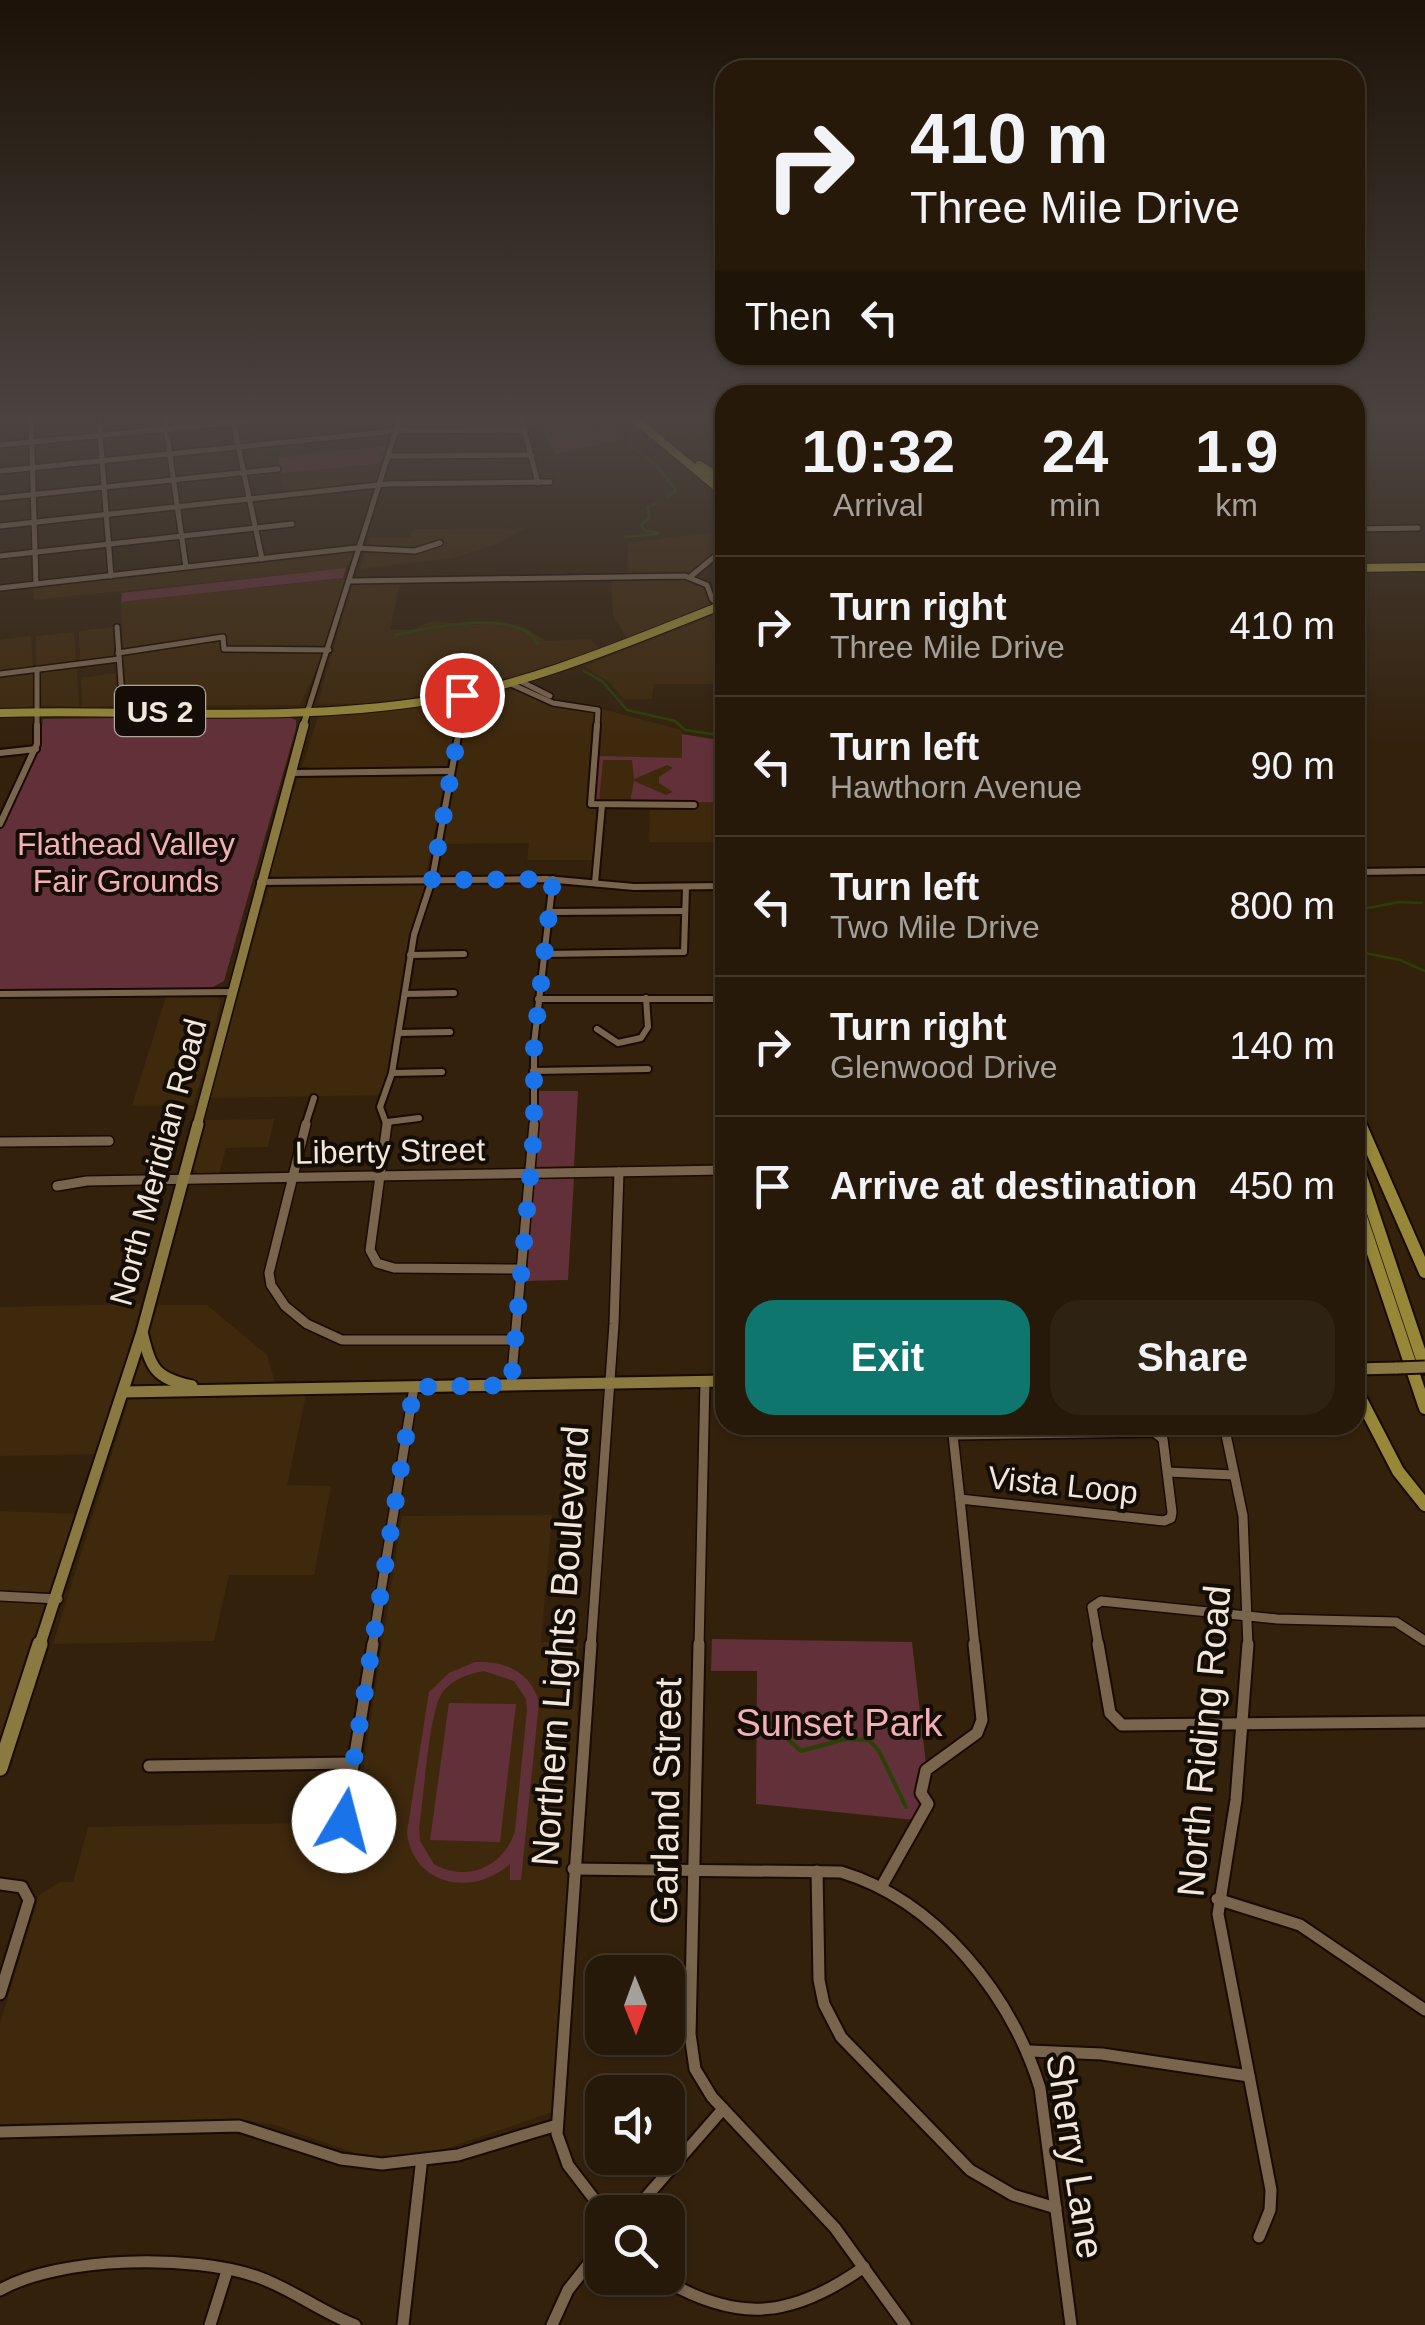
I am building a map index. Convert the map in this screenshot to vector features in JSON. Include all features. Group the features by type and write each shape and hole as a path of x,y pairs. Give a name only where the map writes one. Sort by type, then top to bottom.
{"highway":[{"path":"1365,568 1425,568"},
{"name":"US 2","path":"0,713 308,710 395,705 516,682 575,664 715,609"},
{"path":"1365,1135 1425,1272"},
{"path":"1365,1189 1425,1368"},
{"path":"1365,1229 1425,1408"},
{"path":"1365,1407 1398,1471 1425,1504"}],"main road":[{"name":"North Meridian Road","path":"0,1768 142,1332 308,710"},
{"path":"142,1332 151,1366 158,1373 169,1381 219,1390"},
{"path":"1365,1369 1425,1368"},
{"path":"124,1392 715,1382"}],"street":[{"path":"34,530 36,584"},
{"path":"109,530 111,576"},
{"path":"183,530 186,567"},
{"path":"0,556 250,530"},
{"path":"255,530 262,559"},
{"name":"North Meridian Road","path":"308,710 367,530"},
{"path":"0,588 362,548 406,552 440,543"},
{"path":"690,577 715,556"},
{"path":"350,580 690,577 707,585 715,600"},
{"path":"117,627 123,712"},
{"path":"0,674 224,637 224,649 329,650"},
{"path":"0,824 36,749 37,669"},
{"path":"516,682 553,703 564,702"},
{"path":"516,682 564,702 598,710 590,804 694,805"},
{"path":"462,695 463,708 432,880 410,955 392,1072 380,1106 387,1122 370,1245 376,1263 405,1268 522,1269"},
{"path":"0,753 36,749"},
{"path":"292,773 451,772"},
{"path":"0,799 13,797"},
{"path":"595,882 602,805"},
{"path":"1365,872 1425,871"},
{"path":"511,1385 535,1117 533,1071 538,999 553,879"},
{"path":"260,882 553,879 715,886"},
{"path":"543,954 684,952 686,886"},
{"path":"550,912 684,911"},
{"path":"410,955 464,954"},
{"path":"0,994 230,992"},
{"path":"405,994 454,993"},
{"path":"597,1029 618,1042 641,1038 648,1026 646,998"},
{"path":"538,999 715,999"},
{"path":"399,1032 450,1032"},
{"path":"533,1071 648,1070"},
{"path":"392,1072 442,1072"},
{"path":"314,1098 269,1277 276,1296 330,1336 350,1341 516,1340"},
{"path":"387,1122 419,1118"},
{"path":"0,1142 108,1141"},
{"name":"Liberty Street","path":"56,1186 87,1180 715,1170"},
{"name":"Northern Lights Boulevard","path":"557,2125 609,1383 619,1172"},
{"name":"Garland Street","path":"705,1382 691,2046 699,2079 723,2110 793,2178 864,2266 905,2325"},
{"path":"344,1821 414,1387"},
{"name":"Vista Loop","path":"953,1435 957,1499 1164,1521 1171,1518 1168,1472 1163,1439 1158,1435"},
{"name":"North Riding Road","path":"1226,1435 1249,1564 1234,1815 1218,1899 1220,1934 1270,2190 1270,2210 1259,2237"},
{"path":"1168,1472 1234,1475"},
{"path":"883,1884 928,1804 920,1793 926,1770 977,1732 982,1720 957,1499"},
{"path":"0,1596 58,1599"},
{"path":"1425,1642 1396,1622 1248,1616 1101,1601 1092,1607 1110,1713 1116,1722 1128,1726 1425,1722"},
{"path":"149,1766 352,1763"},
{"name":"Sherry Lane","path":"573,1870 854,1874 883,1884 916,1909 992,1989 1030,2051 1040,2088 1071,2325"},
{"path":"817,1871 819,1980 829,2015 842,2037 980,2178 1014,2195 1056,2208"},
{"path":"0,1884 22,1887 28,1900 0,1994"},
{"path":"1218,1899 1291,1922 1318,1935 1425,2010"},
{"path":"1030,2051 1102,2054 1249,2076"},
{"path":"648,2195 723,2110"},
{"path":"0,2132 239,2126 272,2133 329,2156 356,2162 421,2166 557,2125 568,2165 591,2195"},
{"path":"402,2325 421,2166"},
{"path":"0,2290 20,2279 54,2270 156,2266 227,2271 260,2277 318,2311 355,2325"},
{"path":"730,2322 760,2322 799,2314 864,2266"},
{"path":"552,2325 568,2290 585,2268"},
{"path":"210,2325 227,2271"},
{"path":"677,2295 702,2314"}],"shaded area":[{"path":"413,530 522,530 496,545 452,558 360,569 369,538 410,538"},
{"path":"715,532 713,556 688,573 628,575 628,543"},
{"path":"355,553 346,568 34,600 33,586"},
{"path":"678,577 705,586 710,604 627,639 613,615 611,578"},
{"path":"348,578 326,649 226,647 226,635 123,651 121,602"},
{"path":"400,582 390,630 412,630 431,621 477,625 491,621 524,627 546,641 590,639 601,650 505,682 461,691 370,703 321,704 318,702 352,584"},
{"path":"715,615 715,684 654,684 652,699 624,699 609,682 584,666"},
{"path":"113,627 115,658 80,662 79,631"},
{"path":"74,632 76,663 36,667 36,636"},
{"path":"31,636 33,667 0,671 0,640"},
{"path":"218,639 221,650 325,651 300,705 127,705 123,653"},
{"path":"77,666 79,707 41,705 40,672"},
{"path":"35,672 34,706 0,710 0,676"},
{"path":"116,673 118,706 82,707 81,678"},
{"path":"519,689 549,703 595,712 586,808 597,809 594,860 527,860 529,843 443,844 469,699"},
{"path":"459,703 446,768 317,770 302,766 318,717"},
{"path":"602,709 682,730 683,802 715,802 715,842 649,842 650,803 595,803"},
{"path":"446,776 425,878 276,879 270,874 297,780 302,777"},
{"path":"433,882 429,909 420,927 398,1069 386,1095 210,1098 268,889 278,885"},
{"path":"166,996 213,996 221,1000 205,1067 193,1105 132,1106"},
{"path":"274,1119 268,1147 226,1148 219,1174 200,1174 192,1169 205,1120"},
{"path":"141,1304 102,1454 0,1456 0,1307"},
{"path":"158,1305 207,1305 267,1355 276,1386 308,1386 287,1485 331,1486 314,1575 229,1575 214,1641 53,1644"},
{"path":"0,1511 80,1514 0,1741"},
{"path":"552,1515 541,1642 579,1643 575,1802 552,2112 422,2157 360,2155 275,2125 238,2119 0,2124 0,2023 39,1895 60,1882 73,1882 88,1827 355,1822 402,1516"}],"green space":[{"path":"346,568 343,578 121,602 122,593"},
{"name":"Flathead Valley Fair Grounds","path":"286,716 296,720 296,728 224,981 211,988 0,992 0,830 39,748 43,719"},
{"path":"682,734 715,739 715,802 630,803 634,781 666,795 673,792 659,783 659,777 673,768 667,765 634,779 632,760 603,760 599,801 618,802 595,803 598,756 682,758"},
{"path":"539,1091 578,1091 574,1166 535,1167"},
{"path":"534,1178 574,1178 568,1280 526,1281"},
{"name":"Sunset Park","path":"712,1639 912,1642 926,1764 916,1780 921,1804 915,1820 756,1804 757,1671 711,1671"},
{"path":"475,1662 506,1666 523,1675 539,1702 521,1880 510,1880 510,1864 479,1881 446,1881 420,1864 411,1850 407,1832 429,1692 449,1673","holes":["484,1671 514,1681 526,1699 527,1710 515,1831 510,1844 493,1862 471,1871 446,1870 434,1864 420,1841 419,1828 437,1704 451,1684 472,1674"]},
{"path":"449,1703 516,1704 500,1842 430,1840"}],"waterway":[{"path":"644,530 657,533"},
{"path":"625,537 658,534"},
{"path":"395,635 450,625 494,623 528,633 538,644"},
{"path":"584,671 602,681 627,710 675,721 685,730 715,734"},
{"path":"1365,909 1399,902 1421,903"},
{"path":"1365,953 1400,960 1425,971"},
{"path":"766,1719 801,1751 845,1739 869,1740 879,1751 906,1807"}],"route":[{"path":"344,1821 414,1387 511,1385 534,1134 534,1044 553,879 432,880 463,708 462,695"}]}
